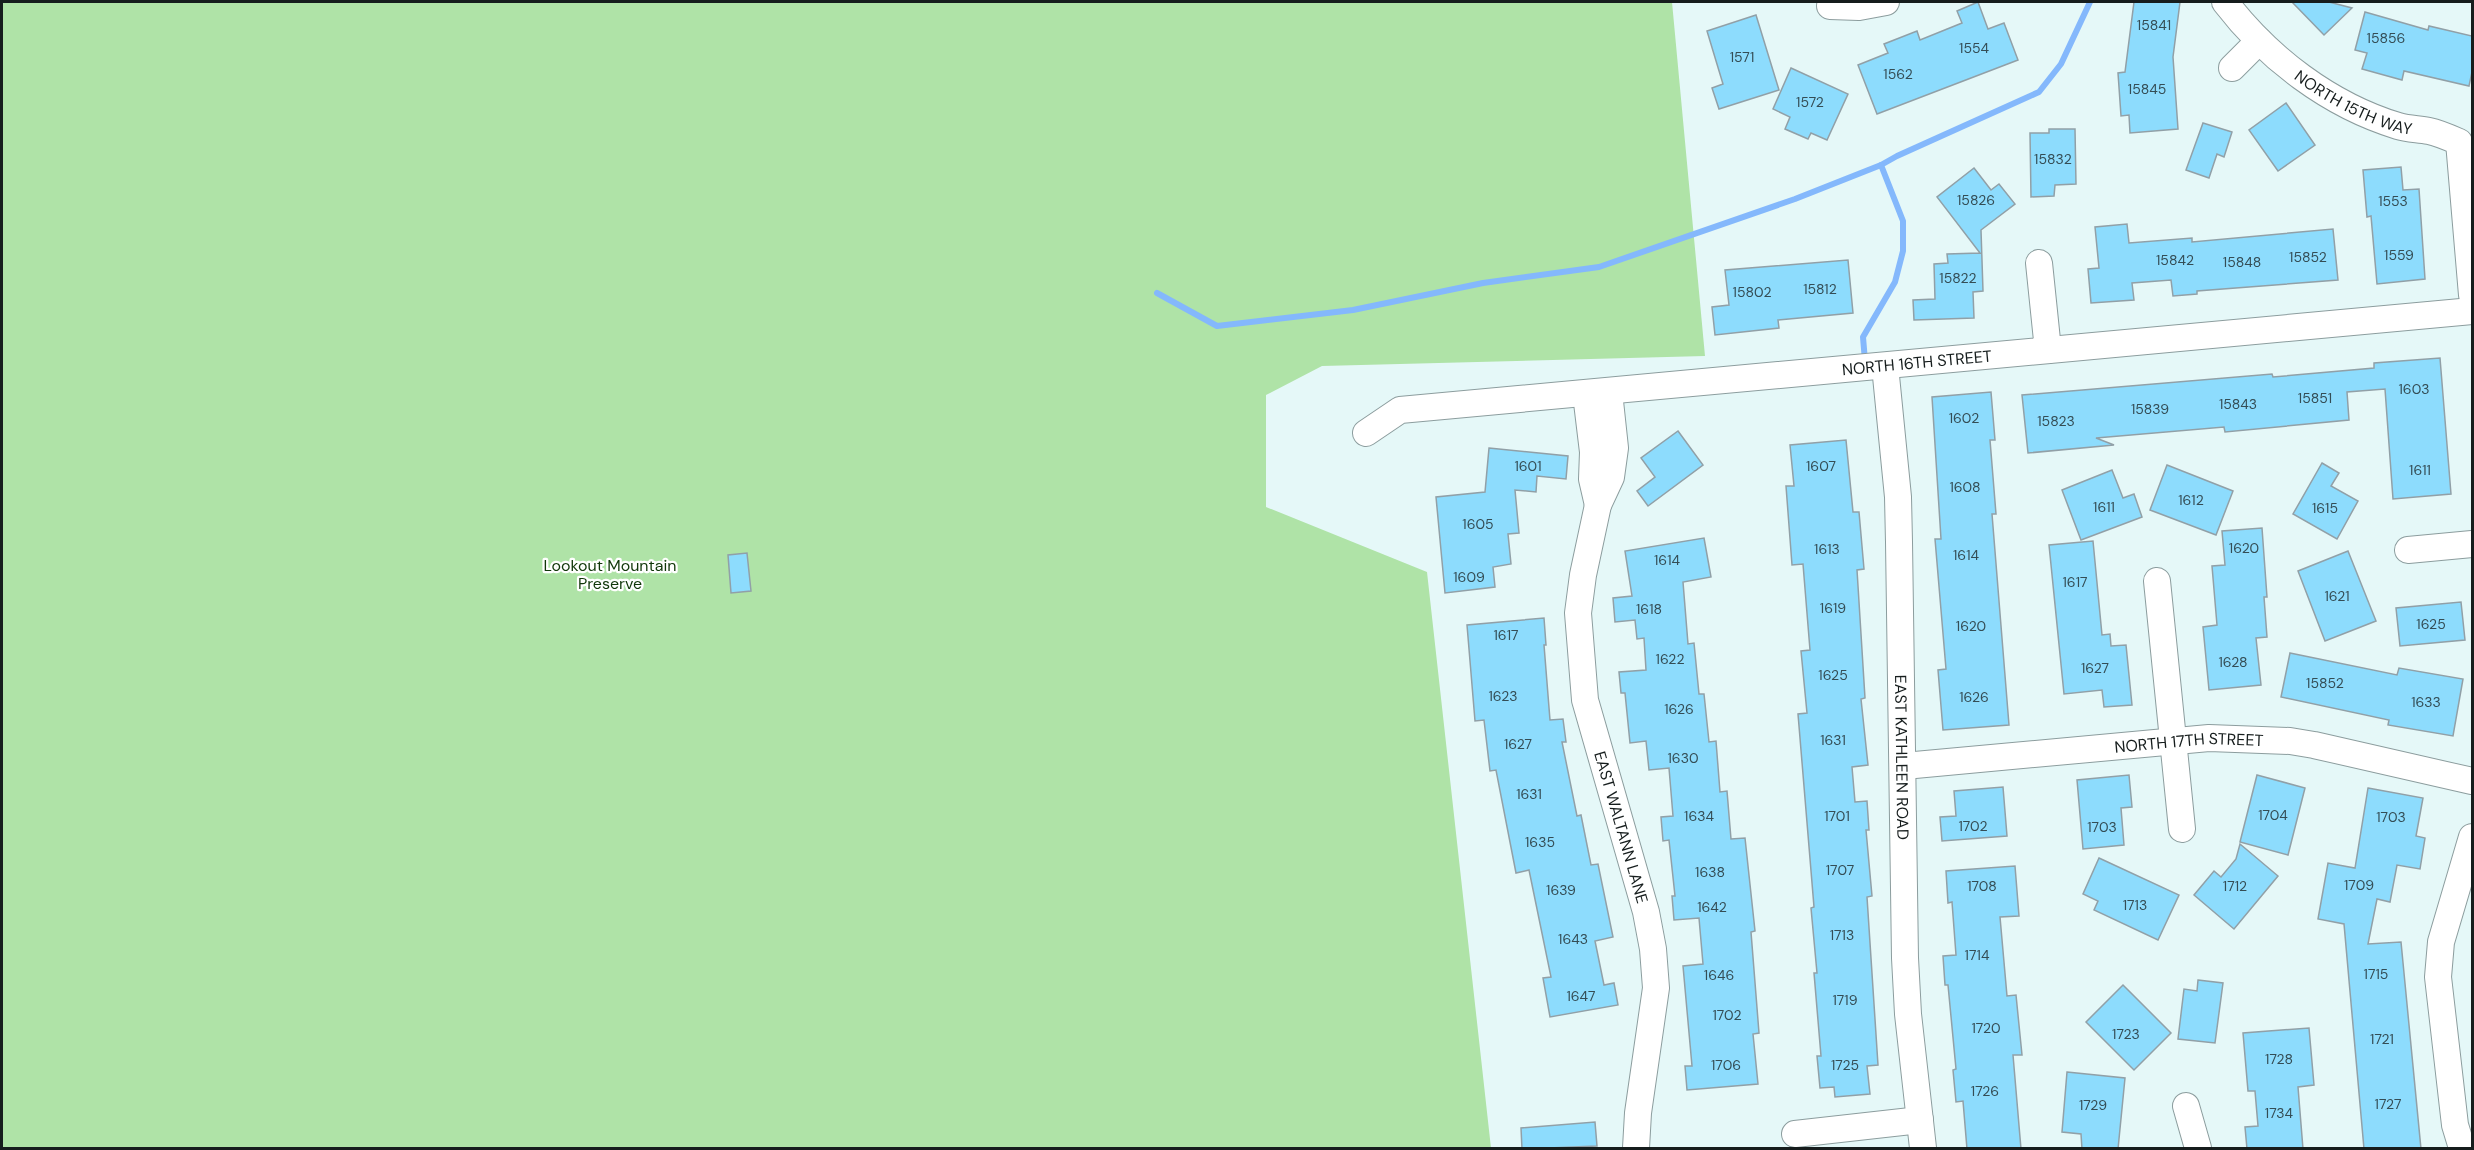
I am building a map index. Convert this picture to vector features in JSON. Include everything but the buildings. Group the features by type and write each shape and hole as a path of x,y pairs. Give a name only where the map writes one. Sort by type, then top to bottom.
{"street":[{"path":"1830,6 1859,7 1886,2"},
{"name":"NORTH 15TH WAY","path":"2225,2 2259,41 2321,91 2360,111 2399,127 2432,131 2459,142 2472,295"},
{"path":"2232,68 2259,41"},
{"path":"2039,263 2048,350"},
{"name":"NORTH 16TH STREET","path":"1366,433 1400,410 2472,311"},
{"name":"EAST KATHLEEN ROAD","path":"1885,366 1898,497 1904,766 1905,958 1908,1014 1923,1149"},
{"name":"EAST WALTANN LANE","path":"1597,393 1603,466 1611,477 1598,506 1583,576 1578,613 1585,700 1646,912 1653,949 1656,988 1638,1113 1636,1149"},
{"path":"2408,550 2472,544"},
{"path":"2157,580 2182,829"},
{"name":"NORTH 17TH STREET","path":"1904,766 2209,738 2289,741 2314,745 2472,781"},
{"path":"2462,1149 2455,1125 2438,977 2441,942 2472,837"},
{"path":"2187,1106 2198,1149"},
{"path":"1795,1134 1920,1120"}],"green space":[{"name":"Lookout Mountain Preserve","path":"2,2 1672,2 1705,356 1322,366 1266,395 1266,507 1427,572 1491,1148 2,1148"}],"waterway":[{"path":"1157,293 1217,326 1353,310 1483,283 1599,267 1795,199 1881,165 2039,92 2061,64 2090,2"},
{"path":"1865,361 1863,337 1895,282 1903,251 1903,221 1881,165"}]}
